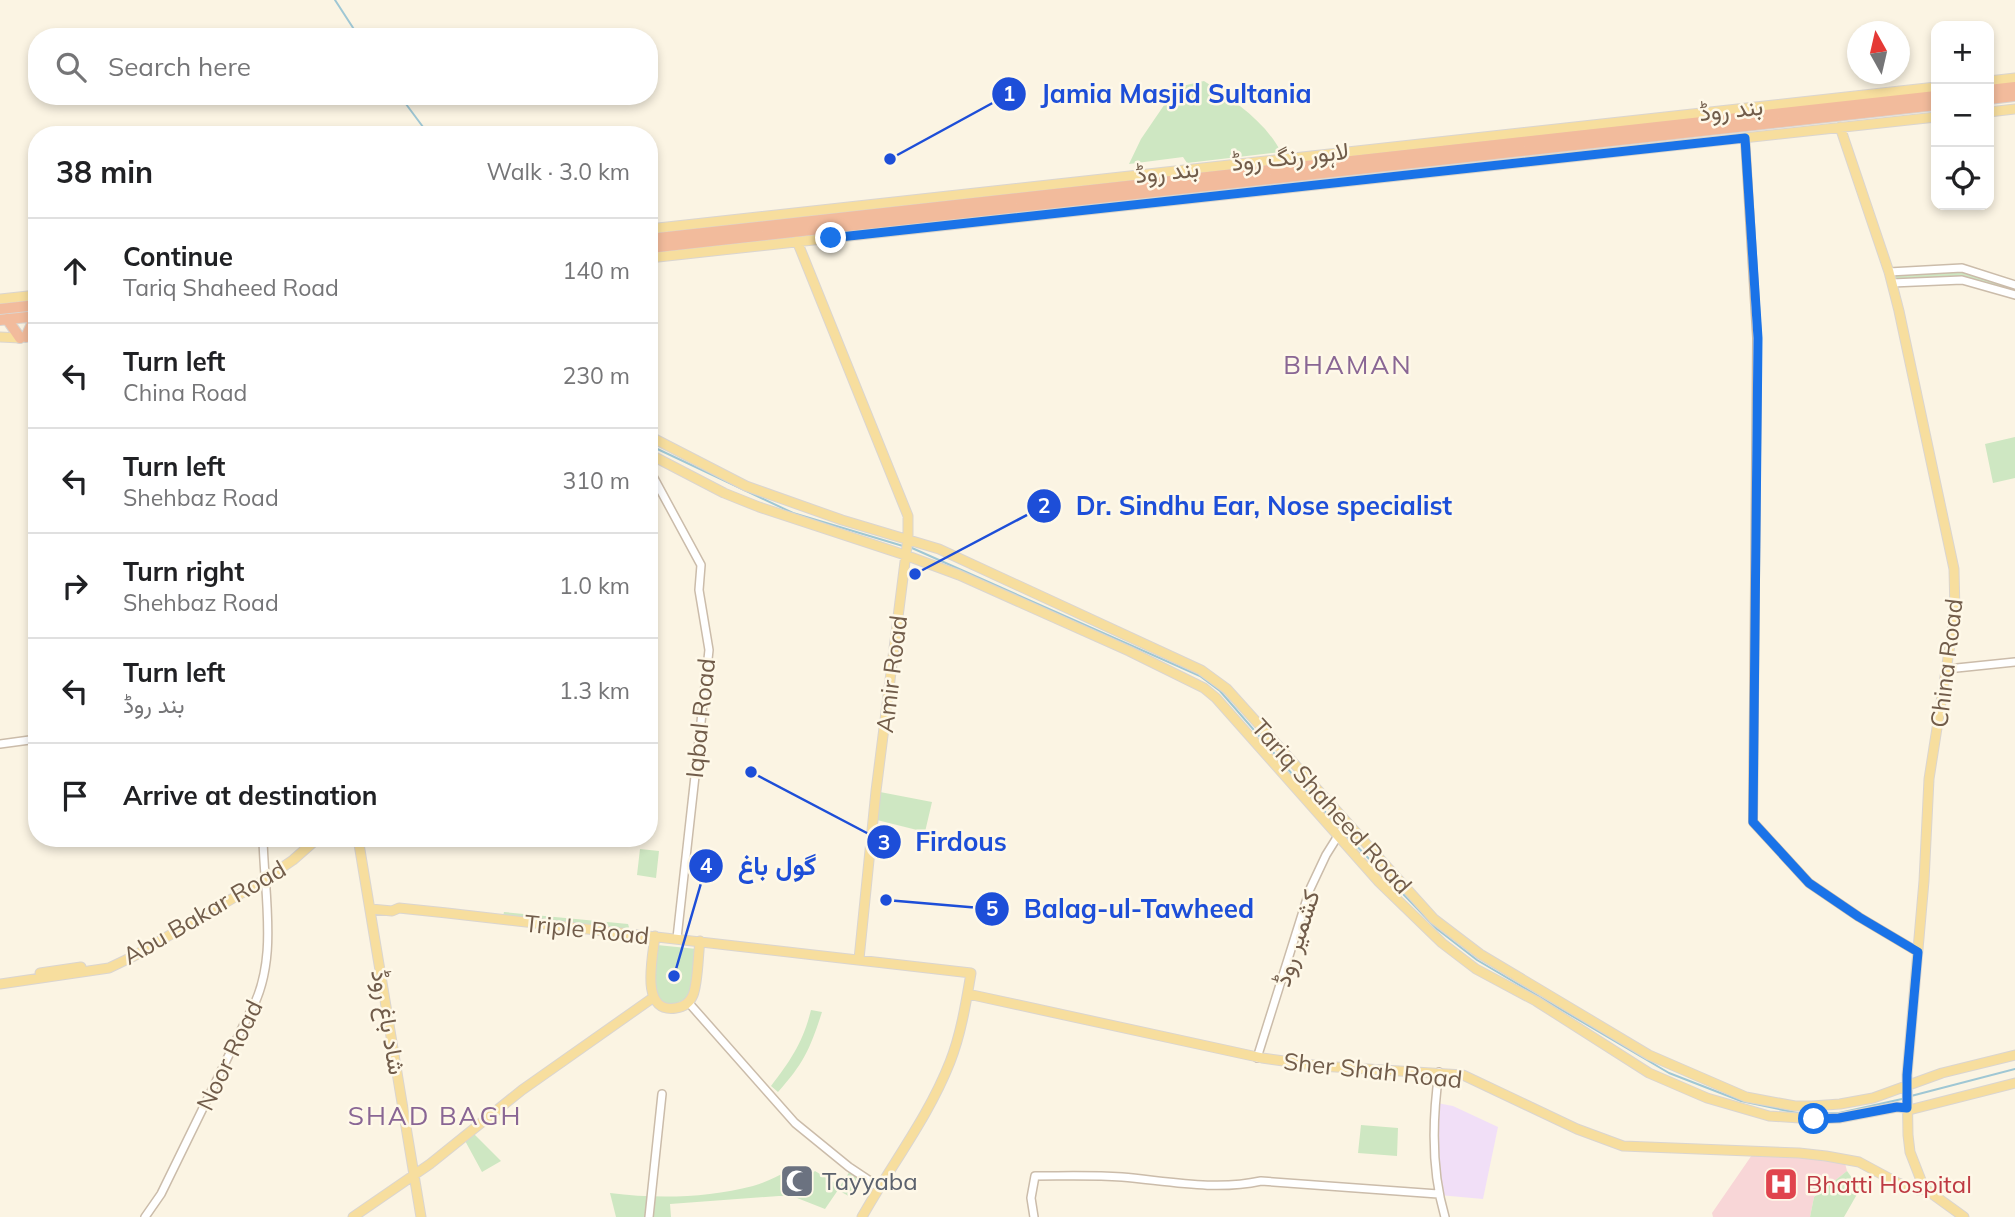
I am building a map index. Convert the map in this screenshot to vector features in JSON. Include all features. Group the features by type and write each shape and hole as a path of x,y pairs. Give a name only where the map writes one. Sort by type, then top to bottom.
{"highway":[{"path":"1994,89 2015,87"},
{"path":"1994,98 2015,96"},
{"name":"لاہور رنگ روڈ","path":"658,238 1931,97"},
{"name":"لاہور رنگ روڈ","path":"658,247 1931,106"},
{"path":"0,309 28,306"},
{"path":"3,320 28,317"},
{"path":"3,320 28,336"}],"main road":[{"path":"1994,80 2015,78"},
{"name":"بند روڈ","path":"658,228 1931,88"},
{"path":"1994,111 2015,109"},
{"name":"بند روڈ","path":"658,257 1931,118"},
{"name":"China Road","path":"1840,127 1892,283 1954,569 1955,613 1929,779 1907,1105"},
{"name":"Amir Road","path":"797,241 906,509 907,540 876,791 859,959"},
{"path":"0,299 28,296"},
{"path":"0,337 28,336"},
{"name":"Tariq Shaheed Road","path":"658,441 755,490 963,559 1180,659 1211,676 1227,689 1434,919 1480,954 1649,1055 1746,1097 1795,1106 1840,1104 1873,1098 1907,1089 1942,1073 2015,1055"},
{"name":"Tariq Shaheed Road","path":"658,459 724,493 759,507 905,554 959,575 1129,651 1204,688 1339,833 1380,882 1457,956 1661,1080 1746,1110 1791,1118 1839,1118 1907,1105 1919,1108 2015,1083"},
{"name":"Abu Bakar Road","path":"0,979 107,963 132,953 264,878 302,847"},
{"name":"Abu Bakar Road","path":"0,984 109,968 134,956 264,878 308,847"},
{"name":"شاد باغ روڈ","path":"360,847 421,1217"},
{"name":"Triple Road","path":"371,909 411,909 971,973 968,994"},
{"path":"655,936 650,987 654,998 661,1005 672,1008 688,1002 694,991 700,941"},
{"path":"862,1217 915,1132 950,1062 968,994"},
{"name":"Sher Shah Road","path":"968,994 1257,1058 1320,1066 1463,1075 1577,1129 1623,1146 1826,1156 1859,1162 1898,1183 1918,1190 1924,1188 1964,1217"},
{"path":"352,1217 415,1174 522,1090 654,998"},
{"path":"1907,1105 1910,1152 1924,1188"}],"street":[{"path":"1745,138 1758,338 1753,822 1809,883 1918,952"},
{"path":"1889,272 1962,268 2015,285"},
{"path":"1892,283 1962,280 2015,295"},
{"name":"Iqbal Road","path":"658,486 701,565 699,590 709,650 677,938"},
{"path":"1947,669 2015,663"},
{"path":"0,744 28,740"},
{"name":"کشمیر روڈ","path":"1257,1058 1310,889 1346,823"},
{"name":"Noor Road","path":"145,1217 161,1194 258,999 269,920 263,847"},
{"path":"688,1002 795,1123 849,1167 879,1187"},
{"path":"1438,1072 1433,1134 1438,1194 1445,1217"},
{"path":"649,1217 662,1094"},
{"path":"1034,1217 1031,1198 1035,1176 1121,1177 1210,1185 1239,1185 1261,1181 1438,1194"}],"shaded area":[{"path":"1437,1103 1453,1106 1498,1127 1483,1199 1439,1195 1435,1134"},
{"name":"Bhatti Hospital","path":"1754,1152 1844,1159 1847,1171 1814,1197 1810,1217 1713,1217 1712,1213"}],"green space":[{"path":"1204,81 1257,121 1281,152 1187,163 1183,157 1129,164 1141,139 1173,92 1182,86"},
{"path":"1959,270 2015,287 2015,293 1984,283 1894,281 1893,274"},
{"path":"2015,437 2015,478 1993,483 1985,444"},
{"path":"880,792 932,802 925,832 877,820"},
{"path":"640,849 659,851 656,878 637,875"},
{"path":"504,912 628,924 629,927 627,930 503,916"},
{"path":"657,945 697,949 692,987 684,1000 665,1004 653,992"},
{"path":"811,1010 822,1012 814,1036 800,1064 778,1092 771,1086 796,1050"},
{"path":"1361,1125 1398,1128 1397,1156 1358,1153"},
{"path":"471,1131 501,1161 482,1172 463,1137"},
{"path":"788,1171 788,1185 804,1188 807,1177 815,1171 840,1186 850,1171 863,1179 852,1198 838,1190 825,1209 792,1196 779,1196 670,1204 671,1217 616,1217 610,1193 664,1197 718,1193 757,1185"},
{"path":"1847,1171 1860,1189 1844,1217 1810,1217 1814,1197"}],"waterway":[{"path":"335,0 353,28"},
{"path":"407,105 422,126"},
{"path":"658,449 793,513 903,546"},
{"path":"912,548 1200,676 1220,691 1340,829"},
{"path":"1344,833 1437,929 1477,960 1669,1073 1741,1101 1802,1114"},
{"path":"1911,1096 2015,1069"},
{"path":"1808,1114 1839,1113 1902,1099"}],"place":[{"name":"Jamia Masjid Sultania","path":"890,159"},
{"name":"Dr. Sindhu Ear, Nose specialist","path":"915,574"},
{"name":"Firdous","path":"751,772"},
{"name":"Balag-ul-Tawheed","path":"886,900"},
{"name":"گول باغ","path":"674,976"},
{"name":"Tayyaba","path":"797,1181"},
{"name":"Bhatti Hospital","path":"1781,1184"}],"district":[{"name":"BHAMAN","path":"1348,364"},
{"name":"SHAD BAGH","path":"435,1115"}],"route":[{"path":"831,238 1745,138 1758,338 1751,811 1753,822 1809,883 1918,952 1907,1075 1907,1108 1897,1107 1839,1118 1814,1119"}]}
